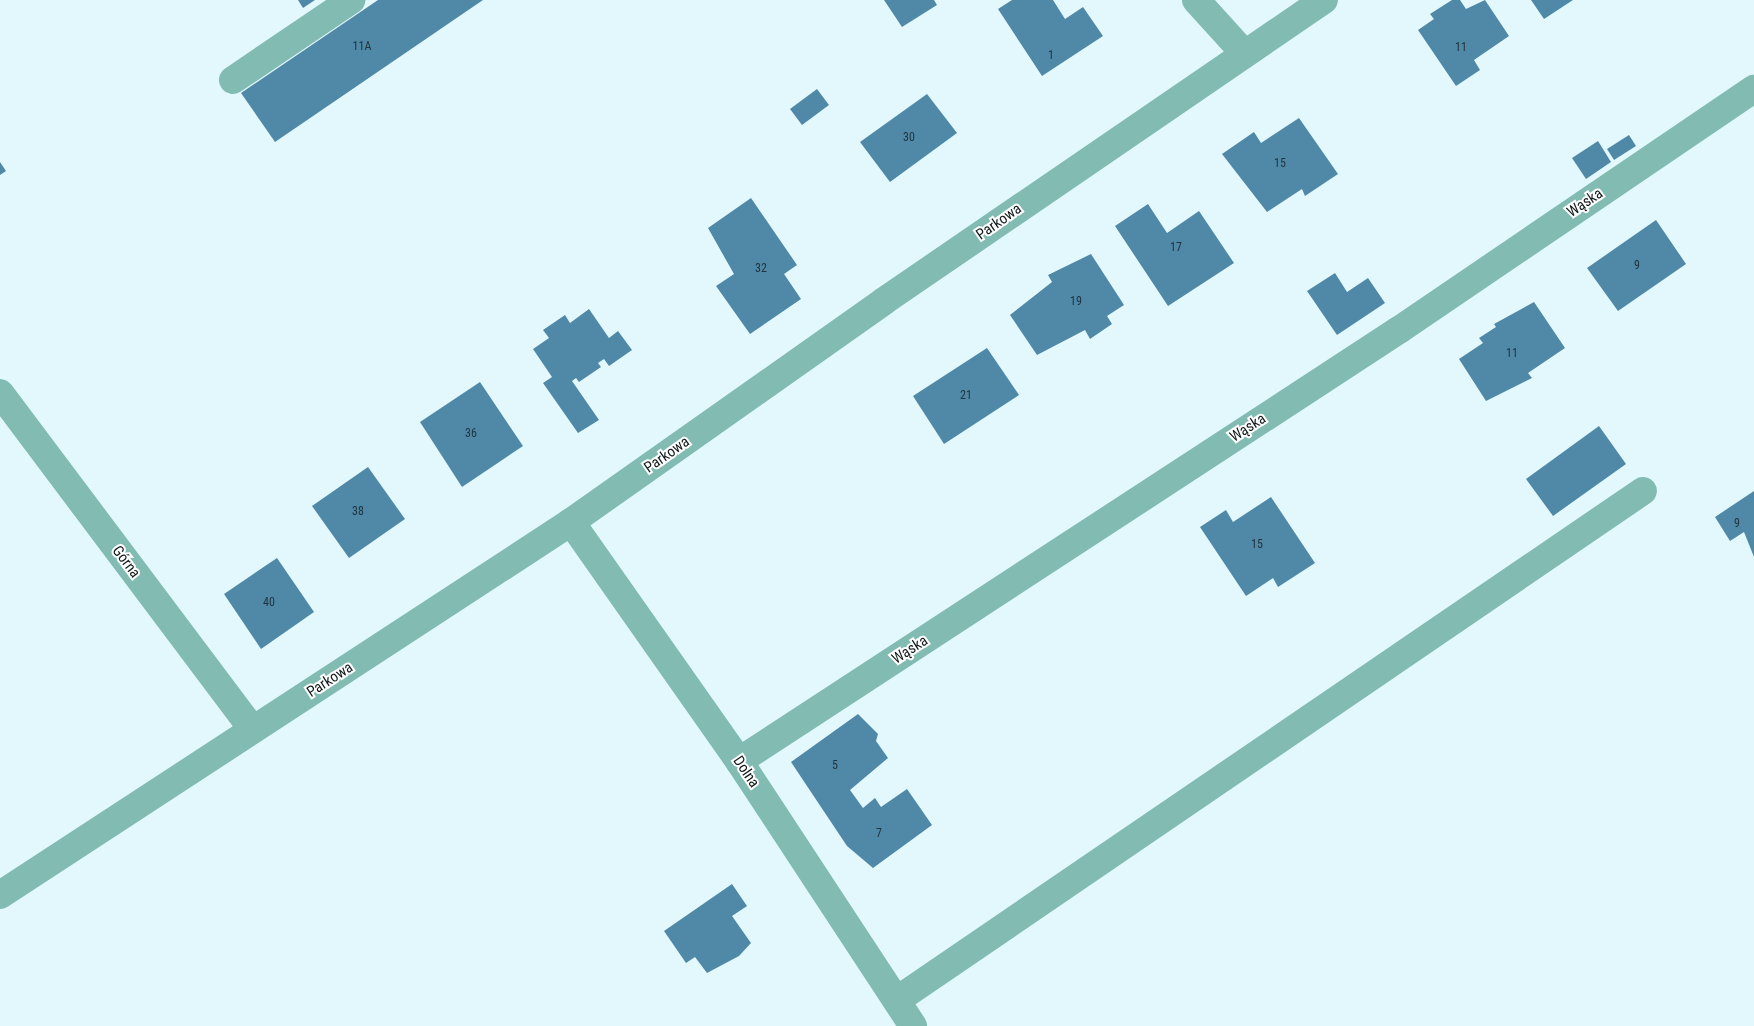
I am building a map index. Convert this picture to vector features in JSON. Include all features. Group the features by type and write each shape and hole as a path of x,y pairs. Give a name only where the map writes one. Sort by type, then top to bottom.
{"street":[{"path":"233,80 351,0"},
{"path":"1196,0 1244,53"},
{"name":"Parkowa","path":"0,895 571,522 1244,53 1324,0"},
{"name":"Wąska","path":"739,761 1399,330 1754,89"},
{"name":"Górna","path":"0,394 253,730"},
{"path":"897,1000 1644,491"},
{"name":"Dolna","path":"571,522 739,761 913,1026"}],"building":[{"path":"298,0 315,0 303,8"},
{"path":"378,0 483,0 275,142 241,93"},
{"path":"884,0 934,0 937,5 902,27"},
{"path":"1012,0 1053,0 1065,19 1083,7 1103,36 1042,76 998,9"},
{"path":"1452,0 1460,0 1466,9 1485,0 1509,36 1474,60 1480,70 1456,86 1418,30 1434,19 1430,14"},
{"path":"1531,0 1573,0 1544,19"},
{"path":"817,89 829,105 802,125 790,109"},
{"path":"927,94 957,133 890,182 860,142"},
{"path":"1299,118 1338,174 1305,196 1302,189 1267,212 1222,154 1254,132 1261,143"},
{"path":"1629,135 1636,146 1614,160 1607,149"},
{"path":"1598,141 1611,162 1586,179 1572,158"},
{"path":"0,162 6,171 0,175"},
{"path":"751,198 797,265 784,274 801,299 750,334 716,286 734,274 708,228"},
{"path":"1148,204 1167,233 1199,211 1234,263 1168,306 1115,226"},
{"path":"1656,220 1686,264 1618,311 1587,268"},
{"path":"1091,254 1124,305 1107,316 1112,324 1090,339 1085,330 1037,355 1010,315 1052,282 1048,275"},
{"path":"1335,273 1347,292 1368,278 1385,303 1337,335 1307,291"},
{"path":"1534,302 1565,348 1528,373 1532,378 1486,401 1459,359 1483,343 1479,338 1496,327 1494,324"},
{"path":"589,309 609,338 618,331 632,350 609,366 604,359 598,363 601,367 579,382 576,378 572,381 599,420 578,433 543,383 552,377 533,349 549,338 543,330 565,315 570,323"},
{"path":"987,348 1019,395 944,444 913,396"},
{"path":"480,382 523,446 462,487 420,422"},
{"path":"1599,426 1626,464 1553,516 1526,479"},
{"path":"368,467 405,519 349,558 312,506"},
{"path":"1754,491 1754,557 1744,532 1730,541 1715,517"},
{"path":"1271,497 1315,563 1278,587 1273,578 1246,596 1200,527 1226,510 1233,522"},
{"path":"277,558 314,612 261,649 224,594"},
{"path":"858,714 878,734 876,741 888,758 850,790 863,808 875,798 881,807 907,789 932,825 873,868 847,846 791,762"},
{"path":"732,884 747,906 732,916 751,943 739,956 707,973 695,957 686,963 664,931"}]}
